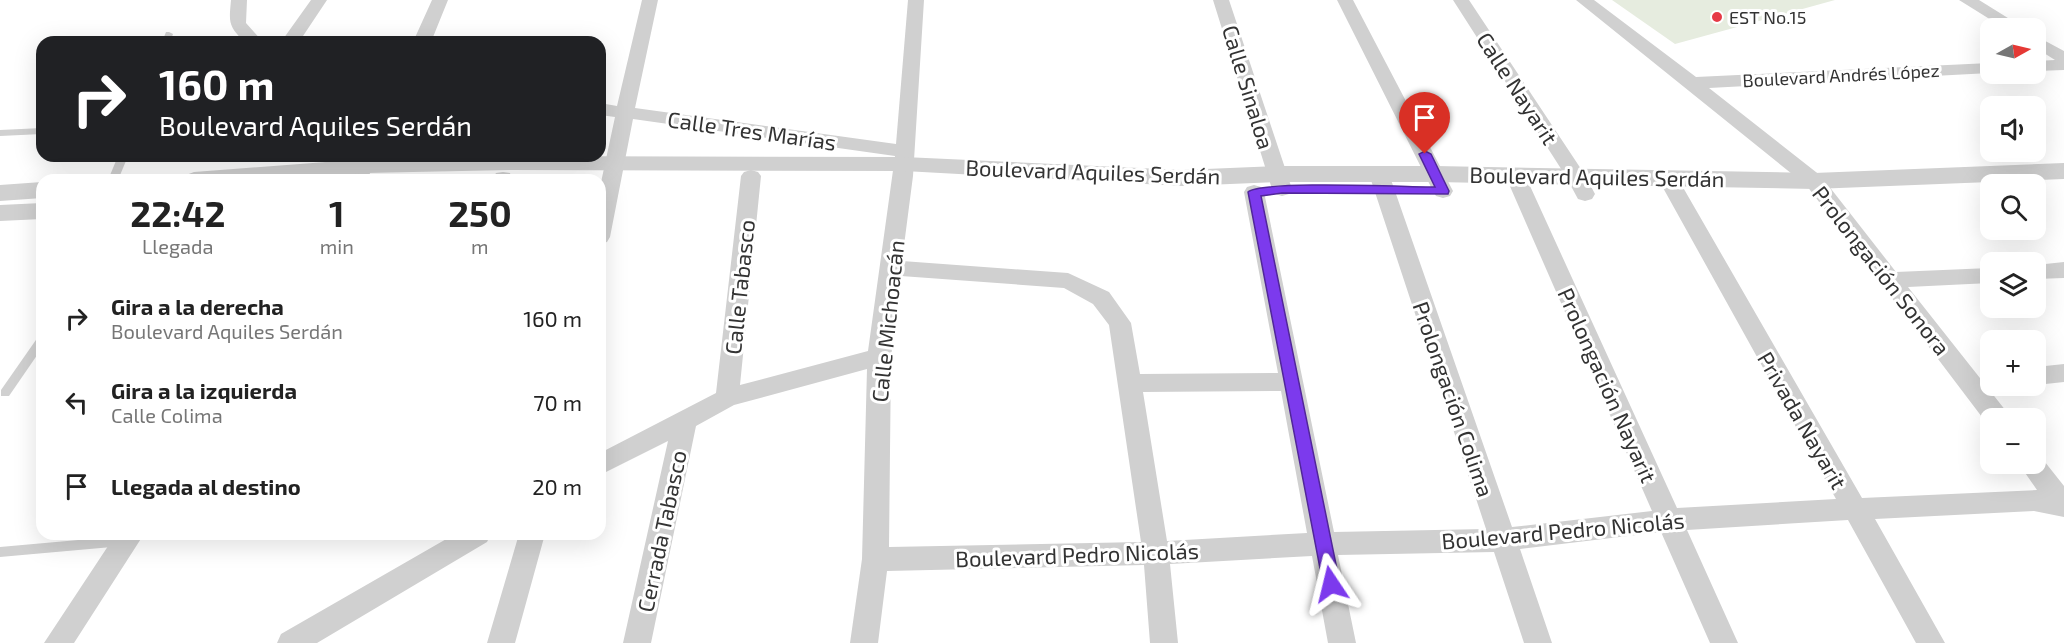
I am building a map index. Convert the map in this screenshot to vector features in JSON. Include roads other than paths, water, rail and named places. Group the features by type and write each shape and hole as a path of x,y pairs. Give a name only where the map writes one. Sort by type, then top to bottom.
{"street":[{"path":"239,0 237,24 248,36"},
{"path":"294,36 319,0"},
{"path":"425,36 440,0"},
{"path":"606,208 624,112 650,0"},
{"name":"Calle Michoacán","path":"864,643 875,559 879,357 904,164 916,0"},
{"name":"Calle Sinaloa","path":"1221,0 1279,182"},
{"path":"1345,0 1439,182"},
{"name":"Calle Nayarit","path":"1461,0 1580,185"},
{"name":"Prolongación Sonora","path":"1584,0 1692,82 1821,189 1890,280 1979,380 1992,408"},
{"path":"1967,0 1998,18"},
{"path":"2046,51 2057,61"},
{"name":"Boulevard Andrés López","path":"1692,82 1980,68"},
{"name":"Calle Tres Marías","path":"606,110 904,164"},
{"name":"Boulevard Aquiles Serdán","path":"564,174 614,170 751,176 904,164 1186,192 1254,192 1279,182"},
{"name":"Boulevard Aquiles Serdán","path":"279,174 364,168 614,170 904,164 1279,182 1980,189"},
{"name":"Boulevard Aquiles Serdán","path":"1821,189 2064,171"},
{"name":"Calle Tabasco","path":"728,398 751,176"},
{"name":"Prolongación Colima","path":"1381,182 1538,643"},
{"name":"Prolongación Nayarit","path":"1518,184 1724,643"},
{"path":"2046,187 2064,186"},
{"name":"Privada Nayarit","path":"1672,187 1931,643"},
{"path":"0,193 36,190"},
{"path":"1254,192 1342,643"},
{"path":"0,213 36,211"},
{"path":"891,268 1068,280 1101,298 1120,323 1156,553 1164,643"},
{"path":"2046,271 2064,270"},
{"path":"1890,280 1980,275"},
{"path":"606,462 728,398 879,357"},
{"path":"2046,375 2064,374"},
{"path":"1130,383 1292,382"},
{"name":"Cerrada Tabasco","path":"637,643 685,420"},
{"path":"2039,474 2055,498"},
{"name":"Boulevard Pedro Nicolás","path":"875,559 1156,553 1324,544 1502,540 1668,520 2055,498"},
{"path":"58,643 127,540"},
{"path":"291,643 468,540"},
{"path":"501,643 530,540"}],"lane":[{"path":"0,133 36,130"},
{"path":"5,393 36,349"},
{"path":"0,552 103,540"}],"place":[{"name":"EST No.15","path":"1717,17"}]}
